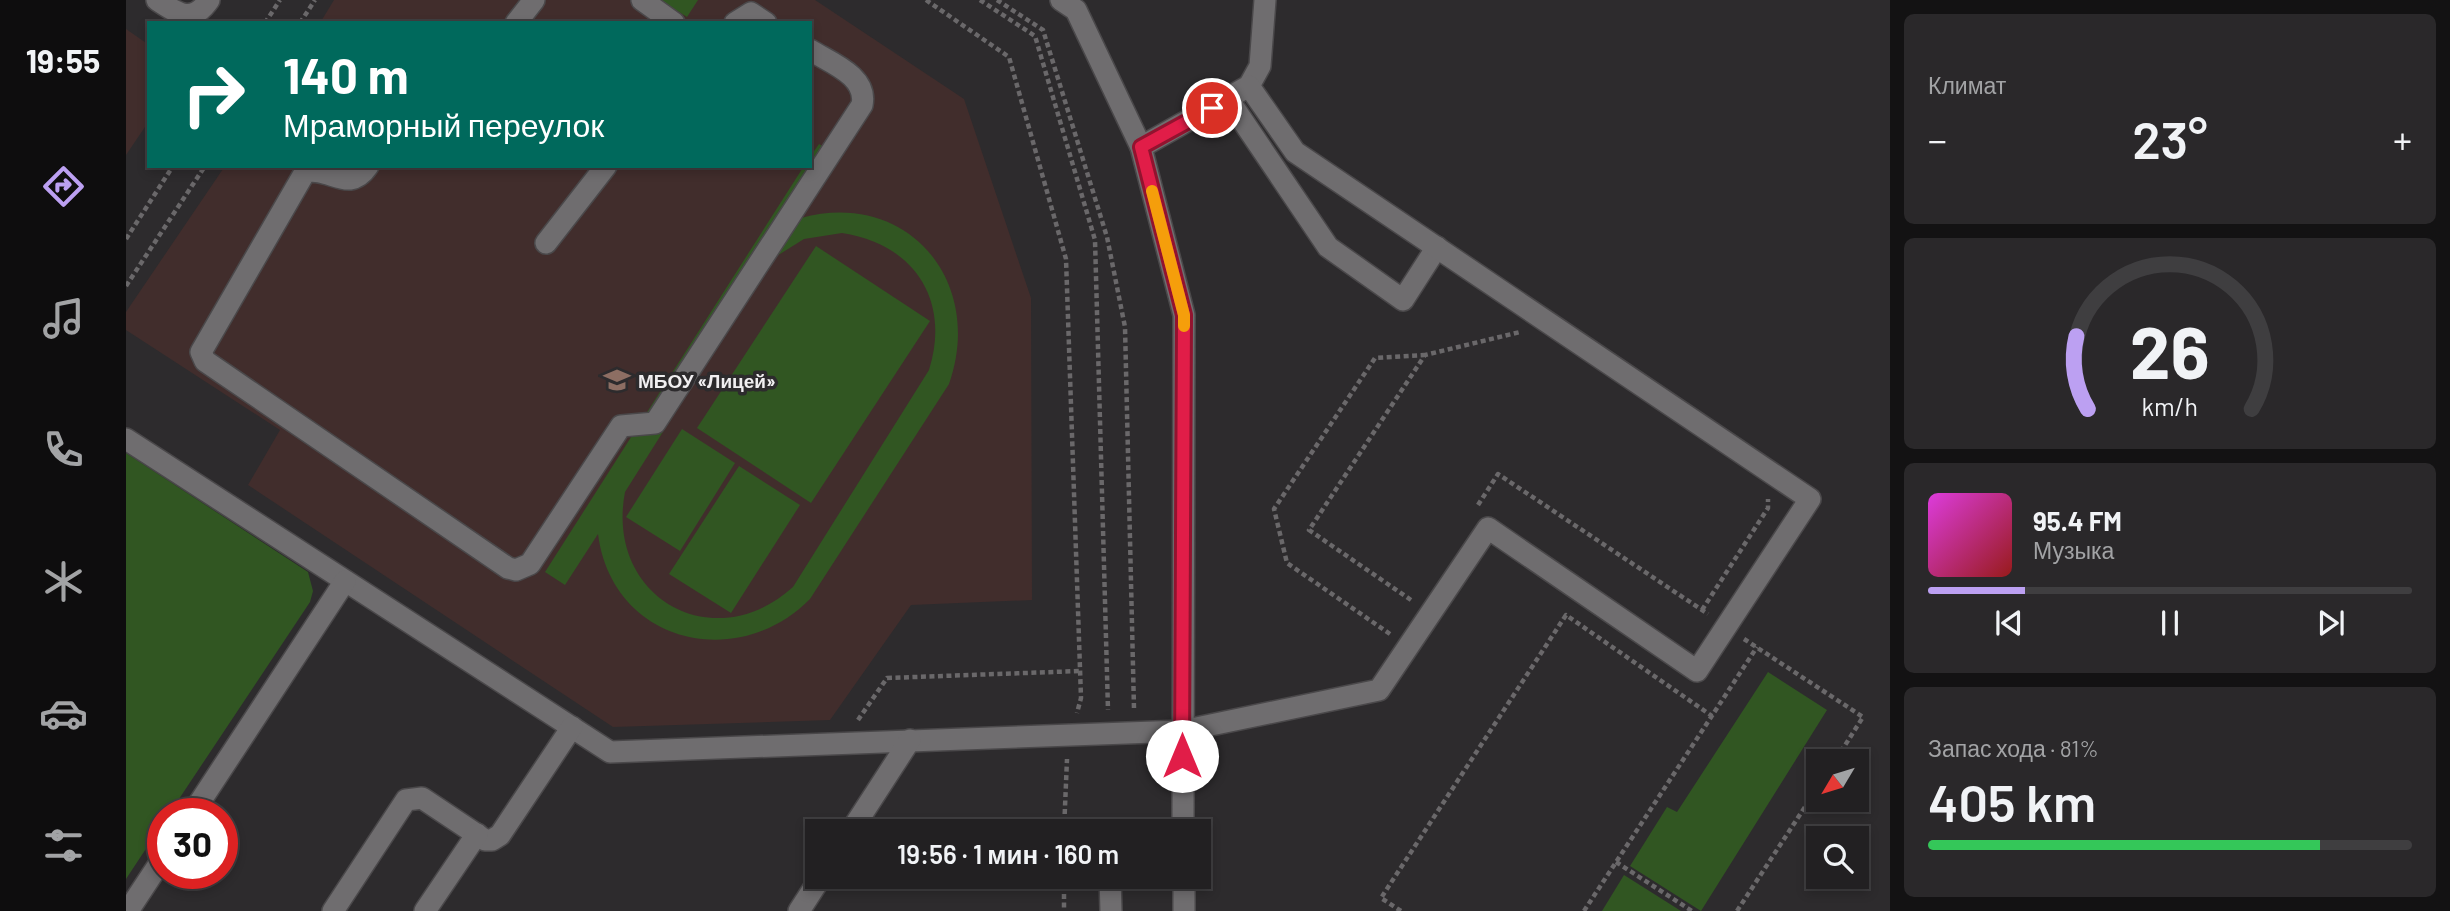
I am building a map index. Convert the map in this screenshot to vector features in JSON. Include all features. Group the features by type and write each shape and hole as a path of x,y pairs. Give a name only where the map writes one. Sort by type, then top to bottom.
{"street":[{"path":"157,0 178,13 188,15 202,10 208,0"},
{"path":"518,21 534,0"},
{"path":"642,0 671,21"},
{"path":"1060,0 1076,10 1141,147 1184,315 1183,819"},
{"path":"1141,147 1249,86 1260,66 1265,0"},
{"path":"738,21 751,13 763,21"},
{"path":"367,168 362,175 351,180 306,172 201,352 205,360 508,568 516,570 530,564 621,426 655,423 862,105 864,94 859,80 812,51"},
{"path":"126,439 610,752 1182,731 1379,690 1488,528 1697,671 1810,499 1295,152 1249,86"},
{"path":"1228,99 1328,247 1403,300 1437,247"},
{"path":"547,243 604,168"},
{"path":"203,798 345,581"},
{"path":"333,911 407,800 422,798 485,840 492,840 500,835 572,727"},
{"path":"859,819 910,740"},
{"path":"425,911 477,834"},
{"path":"128,911 147,882"},
{"path":"799,911 813,889"},
{"path":"1110,889 1111,911"},
{"path":"1184,889 1184,911"}],"path":[{"path":"266,21 280,0"},
{"path":"301,21 315,0"},
{"path":"926,0 1009,57 1066,258 1081,698 1064,772 1064,819"},
{"path":"980,0 1035,36 1095,240 1108,711"},
{"path":"997,0 1043,30 1107,237 1125,327 1134,711 1098,711"},
{"path":"126,239 172,168"},
{"path":"126,286 204,168"},
{"path":"1408,646 1287,563 1274,509 1375,358 1425,355 1525,331"},
{"path":"1414,602 1309,530 1425,355"},
{"path":"1475,509 1498,474 1863,718 1843,749"},
{"path":"1702,610 1768,508 1768,497"},
{"path":"1401,911 1381,898 1566,615 1712,716"},
{"path":"1584,911 1757,647"},
{"path":"869,720 858,720 887,678 1080,671"},
{"path":"1065,712 1088,711"},
{"path":"1737,911 1806,805"},
{"path":"1616,862 1692,911"},
{"path":"1064,889 1064,911"}],"shaded area":[{"name":"МБОУ «Лицей»","path":"334,0 815,0 964,99 1031,298 1032,600 911,605 830,720 613,727 248,485 280,430 126,330 126,312 224,168 812,168 812,21 321,21"},
{"path":"126,29 147,44 147,124 126,155"}],"green space":[{"path":"660,0 698,0 687,17"},
{"path":"819,144 839,157 801,218 840,213 874,217 904,231 929,252 946,279 956,311 957,346 949,384 810,599 781,622 748,635 715,640 682,635 652,622 627,601 608,571 598,534 565,585 545,572 803,168 812,168 812,154","holes":["842,233 867,239 889,249 921,279 930,299 935,321 935,344 929,370 793,587 762,608 730,617 699,616 672,606 648,587 632,561 623,529 625,492 772,259 804,239"]},
{"path":"816,246 930,321 811,503 697,428"},
{"path":"682,429 735,463 680,551 626,517"},
{"path":"126,453 308,572 313,591 310,602 180,798 147,798 147,847 126,879"},
{"path":"739,466 800,505 731,613 669,574"},
{"path":"1768,672 1827,710 1701,911 1630,866 1667,807 1677,812"},
{"path":"1624,875 1681,911 1602,911"}],"slow traffic":[{"path":"1152,191 1184,315 1184,326"}],"place":[{"name":"МБОУ «Лицей»","path":"617,380"}],"route":[{"path":"1182,756 1184,315 1141,147 1212,108"}]}
